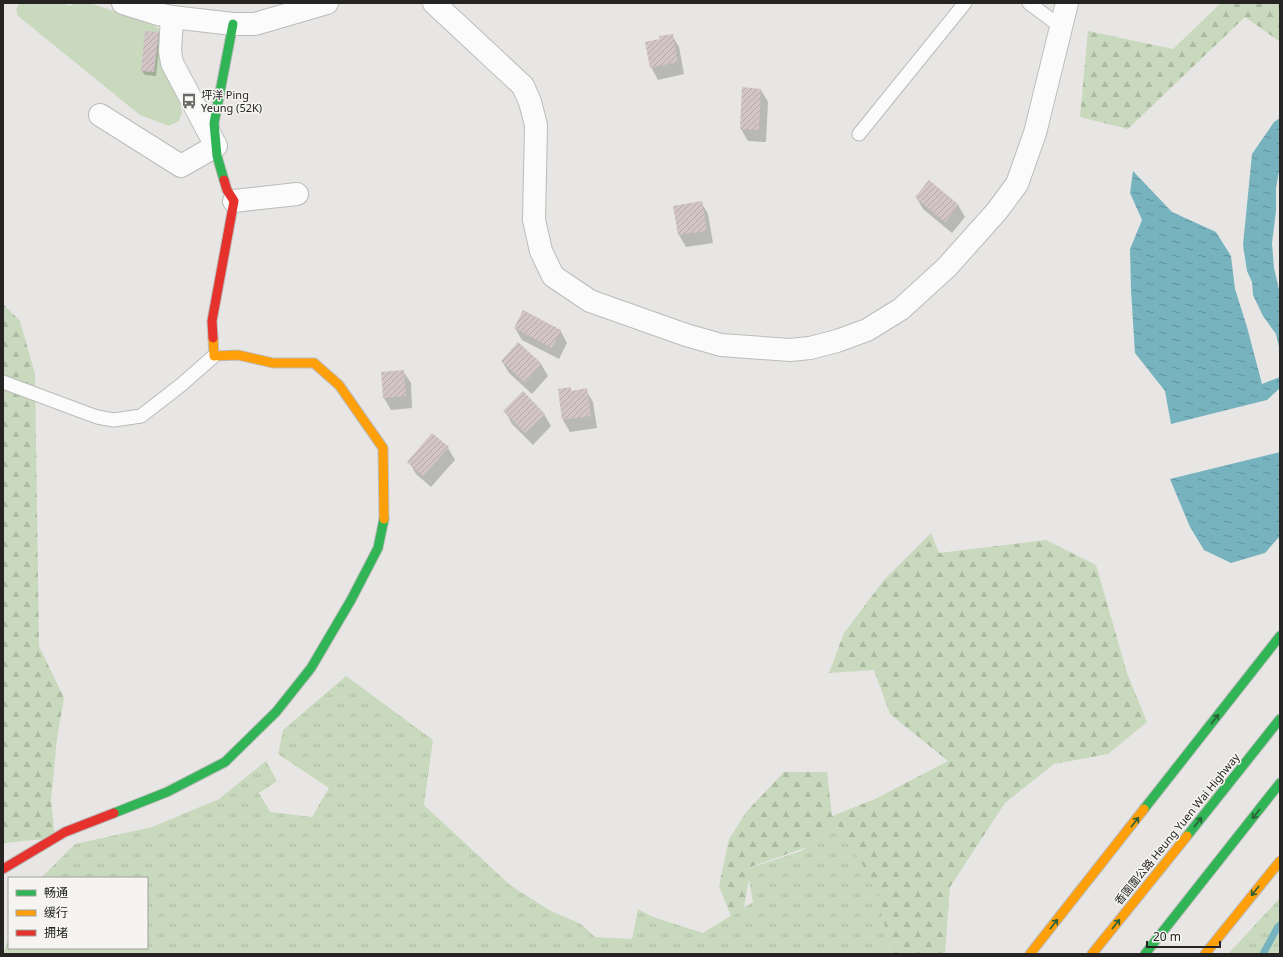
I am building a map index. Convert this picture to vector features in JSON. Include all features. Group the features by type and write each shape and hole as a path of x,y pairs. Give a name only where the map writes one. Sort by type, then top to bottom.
{"main road":[{"path":"3,869 66,832 167,792 225,762 276,712 311,668 351,600 378,548 384,524 383,448 339,385 314,363 273,363 238,355 214,356 212,321 234,201 227,190 217,156 214,123 233,24"},
{"path":"1030,954 1280,636"},
{"name":"香園圍公路 Heung Yuen Wai Highway","path":"1092,954 1280,719"},
{"path":"1145,954 1280,783"},
{"path":"1205,954 1280,861"}],"street":[{"path":"123,3 172,17 233,24 255,24 327,3"},
{"path":"434,3 523,86 530,102 536,125 534,220 541,251 553,276 590,301 686,335 721,345 790,350 810,348 837,341 867,330 901,309 947,267 997,211 1017,184 1035,133 1068,3"},
{"path":"100,115 181,166 216,146 172,63 170,51 172,17"},
{"path":"234,201 297,194"}],"lane":[{"path":"859,134 966,3"},
{"path":"1029,3 1061,27"},
{"path":"3,382 97,417 114,420 141,416 181,385 214,356"}],"green space":[{"path":"19,3 60,3 71,6 72,3 90,3 154,25 159,29 161,64 177,94 182,112 179,121 169,126 140,115 18,16 16,10"},
{"path":"1221,3 1280,3 1280,42 1245,17 1128,129 1080,117 1088,31 1173,49"},
{"path":"3,304 20,321 35,374 39,646 64,698 57,738 51,801 55,838 3,843"},
{"path":"931,533 939,553 1046,540 1096,565 1127,673 1147,722 1108,754 1054,764 1005,803 950,887 945,954 890,954 878,889 838,826 807,847 751,867 744,908 731,916 719,886 729,839 747,811 784,772 827,772 832,816 875,799 948,761 890,714 874,670 829,673 844,633 884,580"},
{"path":"346,676 433,740 424,805 510,885 549,910 581,924 595,937 632,939 638,909 653,917 703,933 753,902 747,869 801,851 838,826 877,881 890,954 3,954 8,940 8,949 148,949 148,877 42,877 75,844 152,827 219,799 266,761 277,781 259,793 270,812 312,817 329,788 278,754 283,730"},
{"path":"1280,898 1280,954 1228,954"}],"water":[{"path":"1280,118 1280,166 1276,188 1276,211 1272,243 1274,268 1280,294 1280,351 1276,334 1263,316 1253,295 1252,282 1247,271 1243,245 1252,154 1274,122"},
{"path":"1133,171 1172,212 1216,232 1231,256 1235,289 1262,384 1280,377 1280,388 1267,400 1171,424 1165,391 1135,353 1130,249 1142,220 1130,193"},
{"path":"1280,452 1280,536 1265,553 1231,563 1204,550 1190,527 1170,479"}],"building":[{"path":"145,31 159,32 154,72 141,71"},
{"path":"673,34 678,62 650,68 645,42 660,39 659,36"},
{"path":"742,87 761,89 759,130 740,129"},
{"path":"929,180 959,205 945,222 915,197"},
{"path":"702,201 707,231 678,235 673,206"},
{"path":"523,310 561,330 552,348 514,328"},
{"path":"518,342 542,364 525,383 501,361"},
{"path":"404,370 406,396 383,398 381,372"},
{"path":"571,387 571,391 587,388 591,416 562,420 558,389"},
{"path":"523,391 545,414 525,433 503,411"},
{"path":"432,433 449,447 423,476 407,462"}],"waterway":[{"path":"1263,954 1280,925"}],"traffic: fast":[{"path":"224,180 217,156 214,123 233,24"},
{"path":"114,813 167,792 225,762 276,712 311,668 351,600 378,548 384,519"},
{"path":"1144,809 1280,636"},
{"path":"1187,836 1280,719"},
{"path":"1145,954 1280,783"}],"traffic: slow":[{"path":"213,338 214,356 238,355 273,363 314,363 339,385 383,448 384,519"},
{"path":"1030,954 1144,809"},
{"path":"1092,954 1187,836"},
{"path":"1205,954 1280,861"}],"traffic: jam":[{"path":"213,338 212,321 234,201 227,190 224,180"},
{"path":"3,869 65,832 114,813"}],"place":[{"name":"坪洋 Ping Yeung (52K)","path":"189,101"}]}
